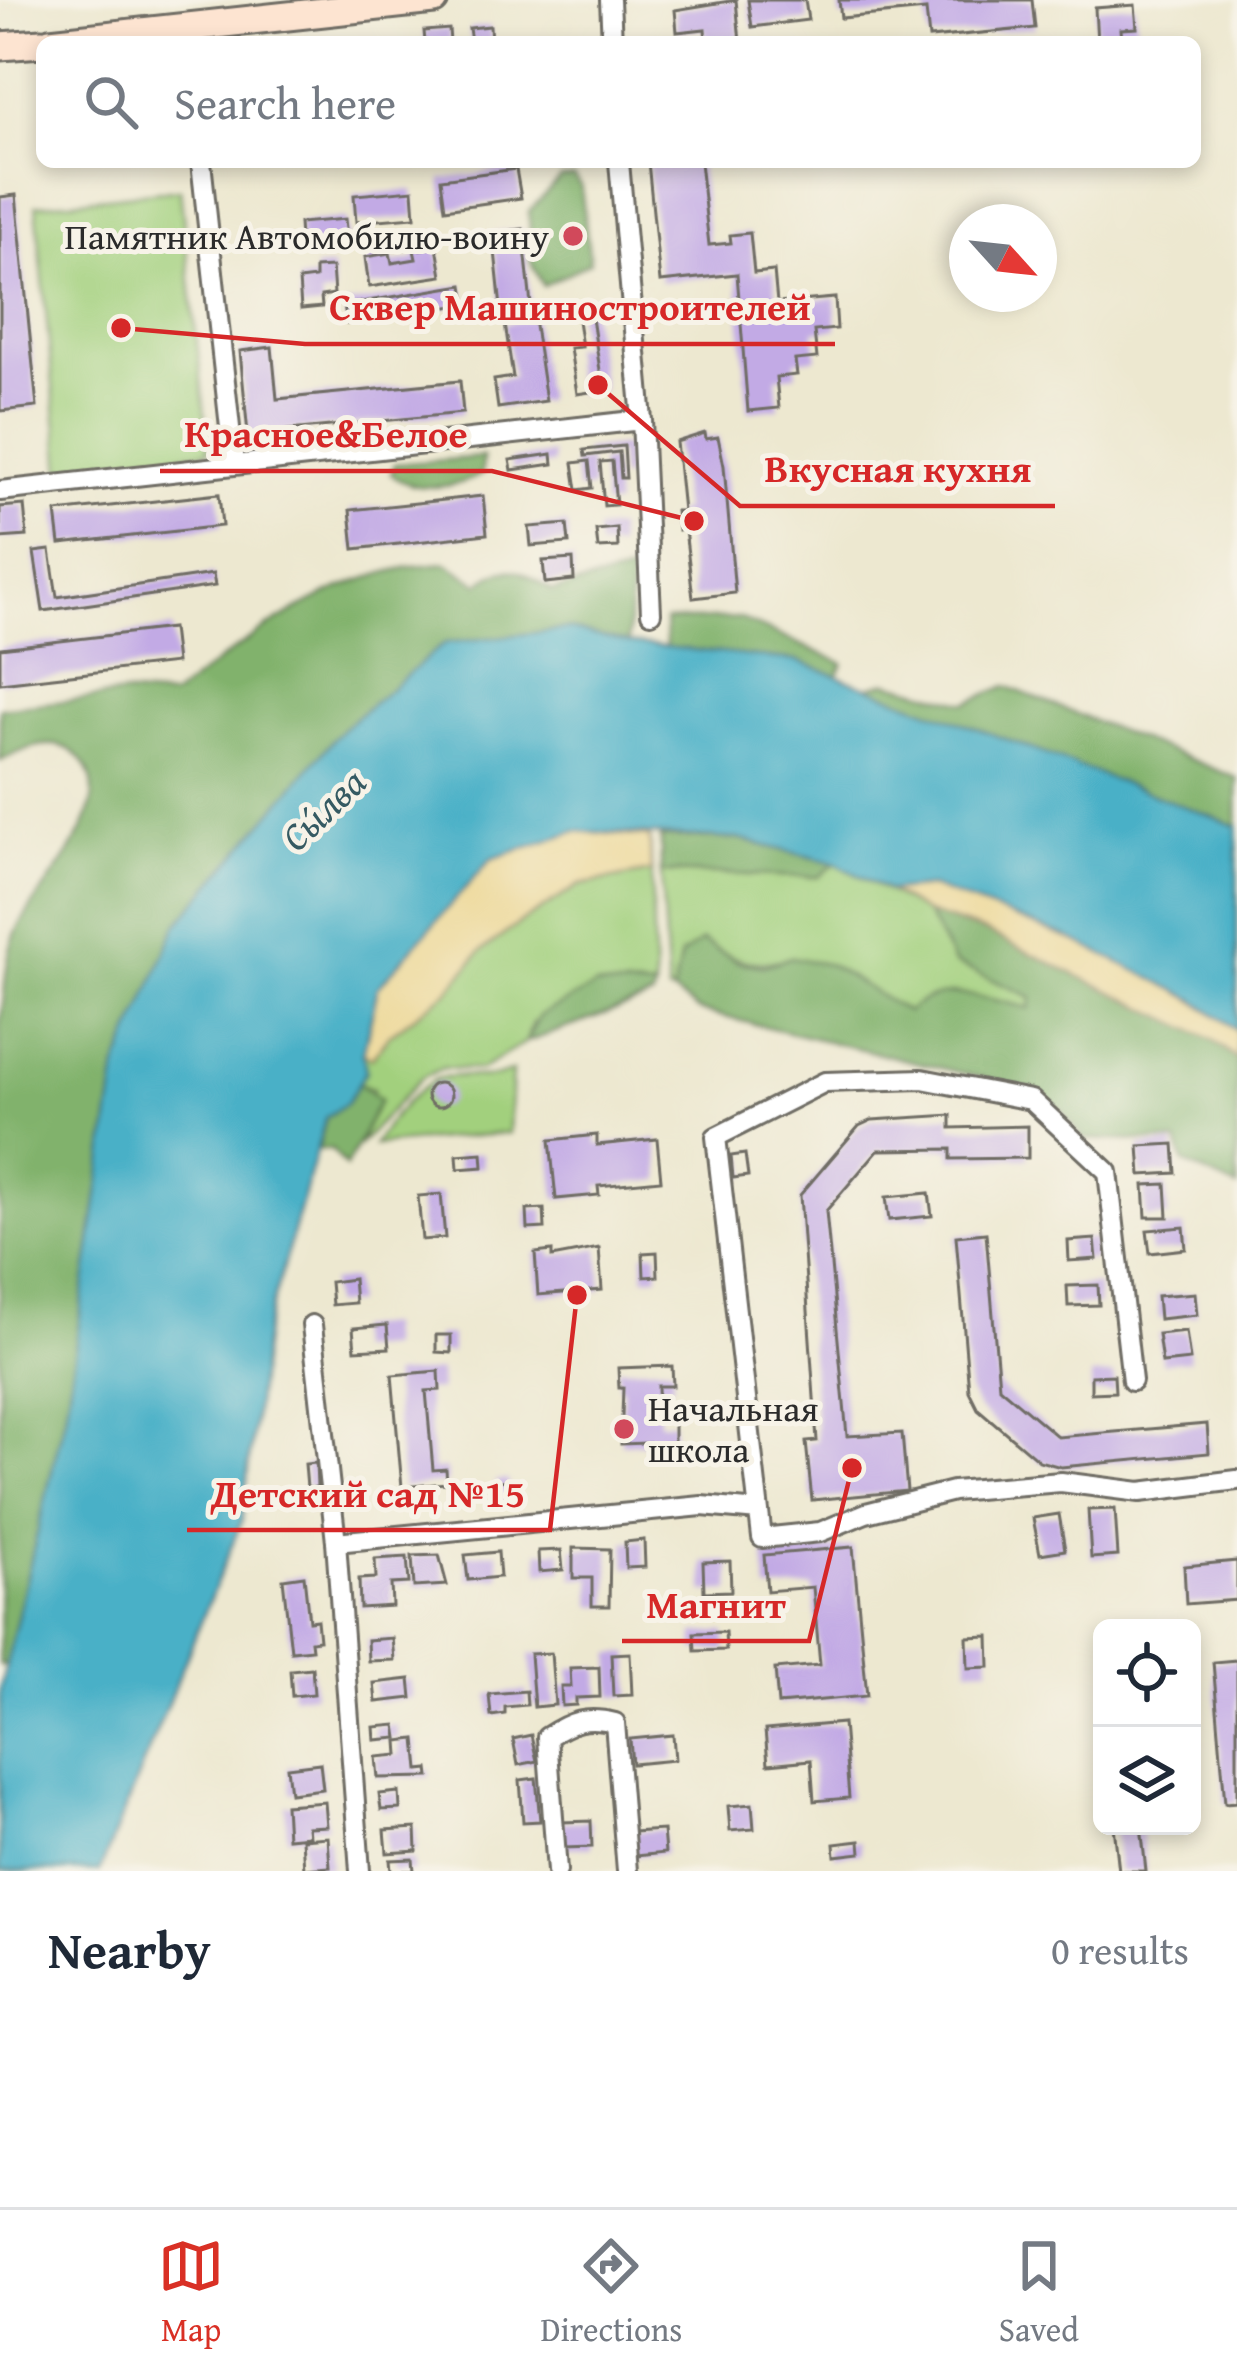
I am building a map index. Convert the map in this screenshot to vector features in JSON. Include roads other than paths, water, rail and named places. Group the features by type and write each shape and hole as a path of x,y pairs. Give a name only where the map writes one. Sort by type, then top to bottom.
{"street":[{"path":"186,36 252,11 434,0"},
{"path":"610,0 612,36"},
{"path":"0,46 36,43"},
{"path":"202,168 234,464"},
{"path":"620,168 643,419 651,613"},
{"path":"0,491 643,419"},
{"path":"1132,1382 1108,1172 1031,1100 922,1079 825,1082 716,1137 762,1538 820,1532 953,1491 1061,1481 1140,1492 1237,1480"},
{"path":"312,1325 336,1542 360,1871"},
{"path":"336,1542 702,1507 759,1511"},
{"path":"557,1871 548,1736 573,1720 592,1718 615,1723 627,1871"}],"water":[{"name":"Сы́лва","path":"568,629 628,643 798,661 1237,826 1237,1030 1196,1000 1065,936 930,887 889,891 835,863 738,839 576,831 491,859 378,987 363,1053 366,1071 347,1103 326,1117 265,1330 242,1520 100,1871 0,1871 0,1690 65,1416 117,1067 177,925 341,730 445,643"}],"place":[{"name":"Памятник Автомобилю-воину","path":"573,236"},
{"name":"Сквер Машиностроителей","path":"121,328"},
{"name":"Вкусная кухня","path":"598,385"},
{"name":"Красное&Белое","path":"694,521"},
{"name":"Детский сад №15","path":"577,1295"},
{"name":"Начальная школа","path":"624,1429"},
{"name":"Магнит","path":"852,1468"}]}
